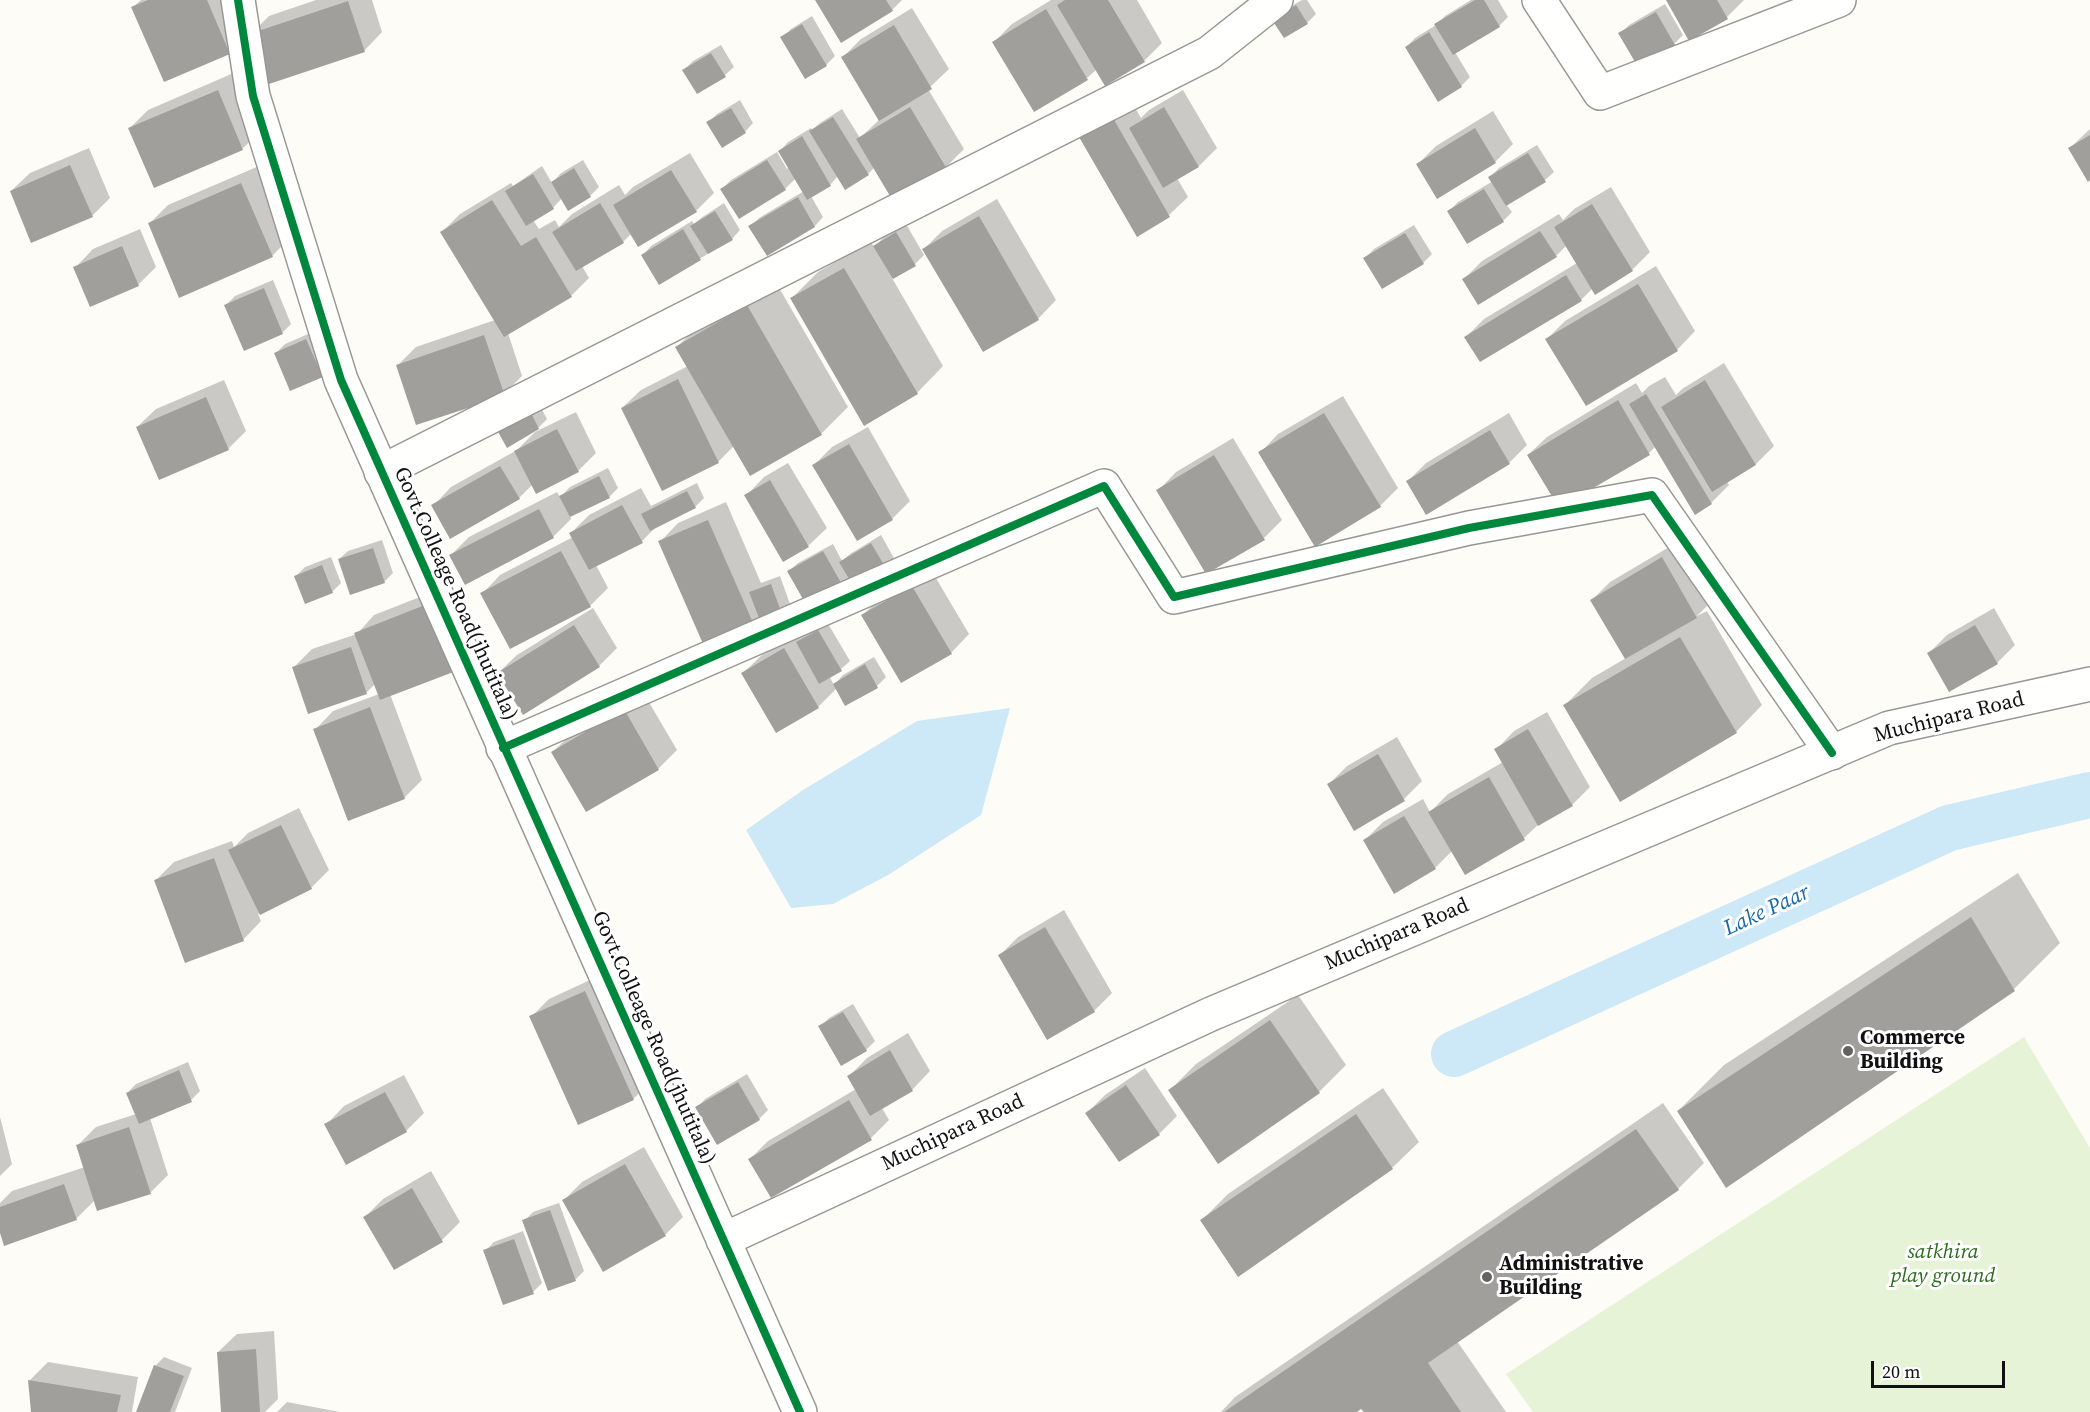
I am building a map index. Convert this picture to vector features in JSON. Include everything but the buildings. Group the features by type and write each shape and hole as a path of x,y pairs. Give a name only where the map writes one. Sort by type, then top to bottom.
{"street":[{"name":"Govt.Colleage Road(jhutitala)","path":"238,0 253,96 341,380 800,1412"},
{"path":"381,472 1209,53 1276,0"},
{"path":"1539,0 1600,93 1839,0"},
{"path":"504,748 1104,486 1174,597 1469,528 1652,495 1832,753"},
{"name":"Muchipara Road","path":"723,1240 1211,1014 1890,728 2090,684"}],"green space":[{"name":"satkhira play ground","path":"2024,1037 2090,1148 2090,1412 1533,1412 1506,1374"}],"water":[{"path":"1010,708 981,815 888,875 833,904 791,908 746,830 803,790 917,721"}],"waterway":[{"name":"Lake Paar","path":"1454,1054 1949,828 2090,795"}],"cycle path":[{"path":"238,0 253,96 341,380 800,1412"},
{"path":"503,748 1104,486 1174,597 1469,528 1652,495 1832,753"}],"place":[{"name":"Commerce Building","path":"1848,1051"},
{"name":"Administrative Building","path":"1487,1277"}]}
